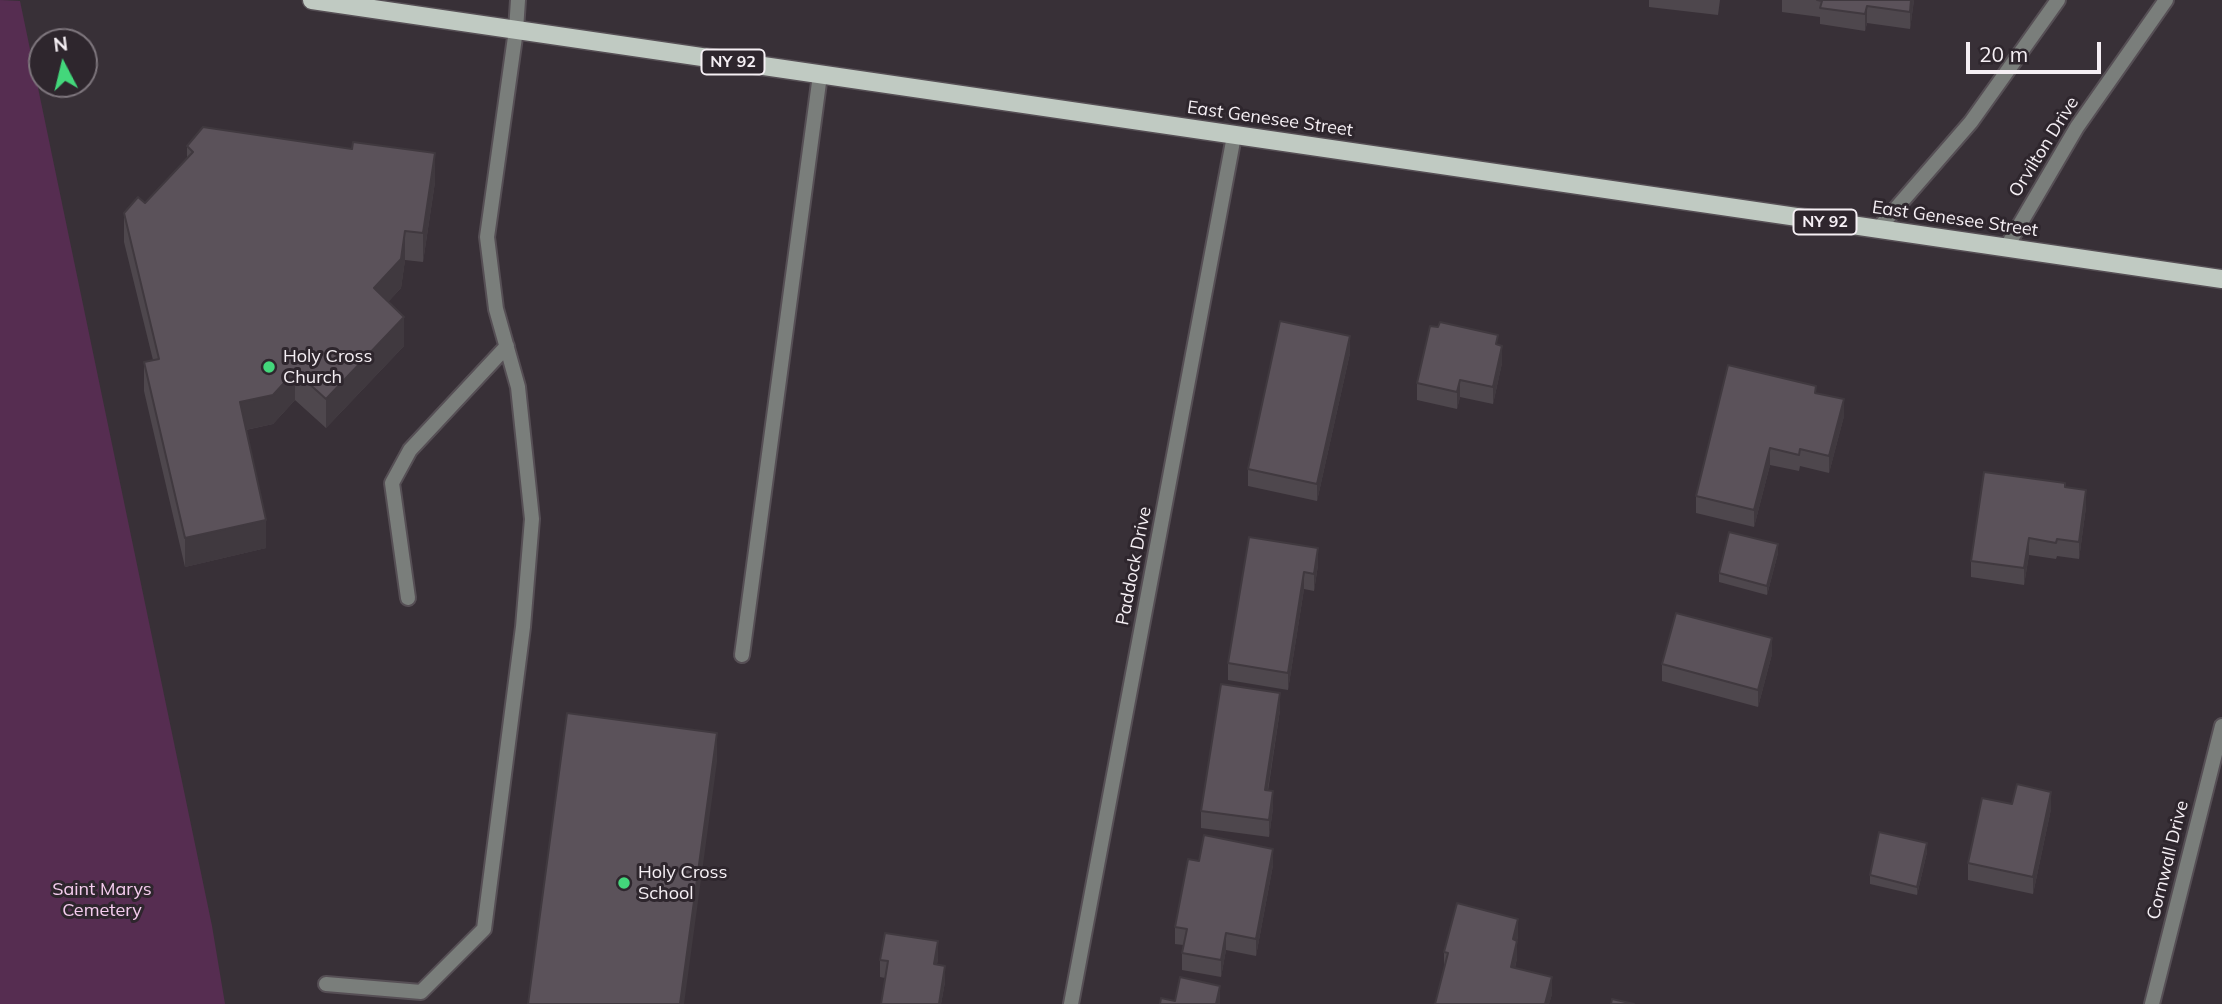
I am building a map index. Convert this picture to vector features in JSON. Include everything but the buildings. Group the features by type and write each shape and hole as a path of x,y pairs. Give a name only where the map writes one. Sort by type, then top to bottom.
{"main road":[{"name":"East Genesee Street","path":"312,0 2222,279"}],"street":[{"path":"326,984 421,992 484,929 523,627 532,519 518,387 496,309 487,237 518,0"},
{"path":"1878,229 1971,122 2058,0"},
{"name":"Orvilton Drive","path":"2006,248 2077,127 2166,0"},
{"path":"742,655 820,75"},
{"name":"Paddock Drive","path":"1071,1004 1234,135"},
{"path":"408,598 392,483 410,450 507,346"},
{"name":"Cornwall Drive","path":"2152,1004 2222,726"}],"green space":[{"name":"Saint Marys Cemetery","path":"0,0 20,1 28,40 28,98 40,98 212,926 225,1004 0,1004"}],"place":[{"name":"Holy Cross Church","path":"269,367"},
{"name":"Holy Cross School","path":"624,883"}]}
